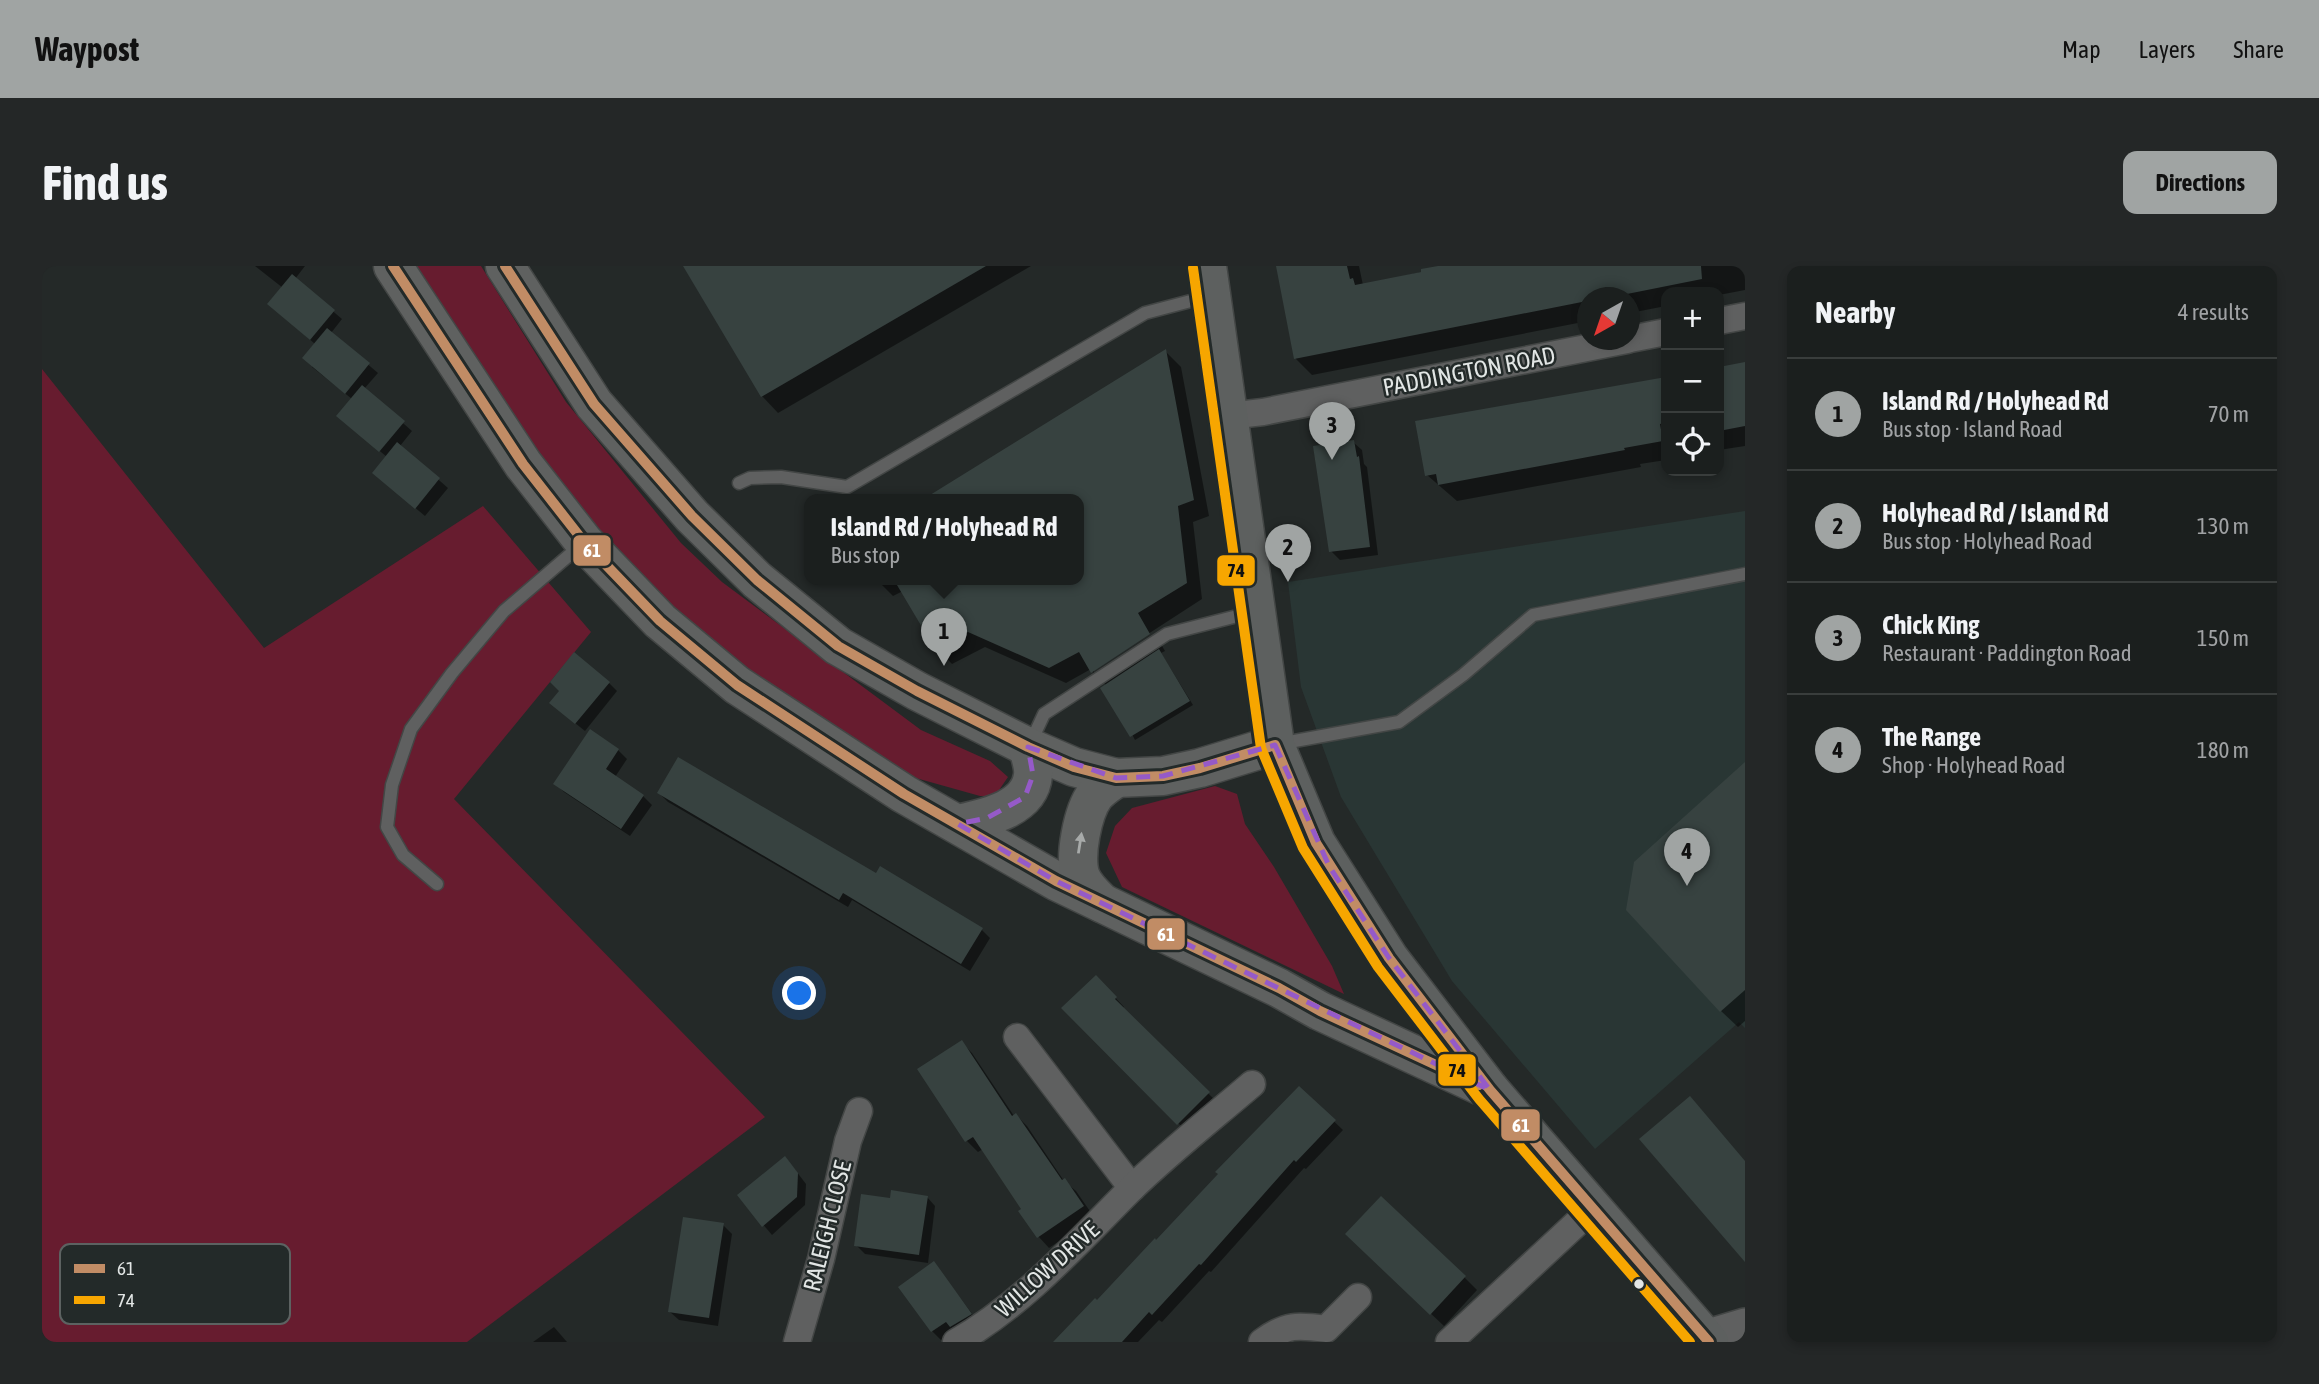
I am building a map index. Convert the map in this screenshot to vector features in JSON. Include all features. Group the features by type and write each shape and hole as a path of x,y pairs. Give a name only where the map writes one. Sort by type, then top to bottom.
{"highway":[{"path":"1210,281 1275,745 1315,843 1389,958 1489,1090 1705,1340"}],"main road":[{"path":"393,266 523,464 584,542 660,621 737,685 904,794 1056,881 1279,988 1320,1011 1489,1090"},
{"path":"505,266 594,404 692,516 757,580 838,646 917,691 1028,747 1074,767 1116,778 1163,776 1200,768 1275,745"},
{"path":"958,824 987,818 1025,797 1033,775 1028,747"},
{"path":"1102,903 1082,880 1078,858 1083,826 1091,802 1100,790 1116,778"}],"street":[{"path":"1724,320 1745,316"},
{"name":"PADDINGTON ROAD","path":"1640,337 1661,333"},
{"name":"PADDINGTON ROAD","path":"1228,416 1263,412 1577,349"},
{"path":"1017,1037 1132,1188"},
{"name":"WILLOW DRIVE","path":"956,1342 985,1325 1036,1282 1075,1247 1132,1188 1252,1084"},
{"name":"RALEIGH CLOSE","path":"797,1342 821,1259 848,1141 859,1111"},
{"path":"1449,1342 1592,1209"},
{"path":"1262,1342 1279,1330 1299,1326 1332,1335 1358,1297"},
{"path":"1705,1340 1745,1325"}],"lane":[{"path":"739,483 750,478 780,477 847,487 1145,313 1210,281"},
{"path":"437,884 403,855 387,827 392,785 411,729 452,673 504,611 584,542"},
{"path":"1275,745 1399,722 1463,675 1533,615 1745,574"},
{"path":"1028,747 1044,714 1167,634 1257,611"}],"highlighted area":[{"path":"1275,745 1329,866 1389,958 1490,1090 1056,881 958,824 987,818 1025,797 1033,775 1028,747 1116,778 1163,776"}],"shaded area":[{"path":"410,266 481,266 566,402 681,543 722,582 921,730 990,761 1008,777 995,796 980,796 905,775 732,667 598,536 486,384"},
{"path":"42,369 264,648 483,506 591,632 454,799 765,1117 467,1342 42,1342"},
{"path":"1745,511 1745,1028 1739,1022 1595,1149 1452,981 1341,797 1301,687 1288,582"},
{"path":"1215,786 1237,794 1245,824 1274,867 1332,966 1344,994 1122,887 1106,853 1115,826 1132,808"}],"building":[{"path":"683,266 986,266 761,397"},
{"path":"1276,266 1347,266 1350,279 1353,278 1355,285 1438,266 1701,266 1702,279 1640,291 1640,287 1577,287 1577,303 1294,359"},
{"path":"292,274 335,310 310,340 267,304"},
{"path":"327,328 370,363 345,394 302,358"},
{"path":"1166,349 1194,500 1178,506 1187,583 1138,613 1150,634 1091,673 1079,652 1049,668 968,632 935,649 897,585 1084,585 1084,494 932,494"},
{"path":"1745,362 1745,426 1724,430 1724,413 1724,366"},
{"path":"1661,378 1661,441 1438,485 1436,474 1425,476 1415,421"},
{"path":"362,385 405,421 379,452 336,416"},
{"path":"1354,440 1357,457 1359,456 1370,547 1329,552 1313,446"},
{"path":"397,442 440,478 415,509 372,473"},
{"path":"1159,649 1190,701 1130,737 1100,688"},
{"path":"574,652 610,682 575,724 549,703 559,691 550,682"},
{"path":"590,729 619,749 606,769 644,795 621,829 553,784"},
{"path":"678,757 876,873 880,866 983,928 961,964 843,893 839,900 657,793"},
{"path":"1745,762 1745,990 1720,1012 1626,910 1634,862"},
{"path":"1096,975 1117,997 1115,999 1210,1092 1177,1125 1061,1008"},
{"path":"962,1040 1012,1116 1016,1113 1062,1180 1065,1178 1084,1206 1037,1238 973,1137 965,1142 917,1069"},
{"path":"1299,1086 1336,1120 1296,1162 1294,1160 1201,1265 1199,1264 1152,1315 1149,1312 1122,1342 1053,1342 1155,1238 1156,1240 1218,1174 1215,1172"},
{"path":"1690,1096 1745,1161 1745,1262 1639,1139"},
{"path":"785,1156 798,1173 797,1197 762,1227 737,1195"},
{"path":"891,1190 928,1196 919,1255 854,1246 861,1194 890,1198"},
{"path":"1381,1196 1466,1276 1430,1315 1345,1234"},
{"path":"683,1217 724,1223 709,1318 668,1312"},
{"path":"934,1261 972,1314 950,1327 946,1322 931,1332 898,1287"}],"transit line":[{"name":"61","path":"393,266 523,464 584,542 660,621 737,685 904,794 1056,881 1279,988 1320,1011 1479,1085"},
{"name":"61","path":"505,266 594,404 692,516 757,580 838,646 917,691 1028,747 1074,767 1116,778 1163,776 1200,768 1275,745 1316,843 1389,958 1490,1090 1709,1342"},
{"name":"74","path":"1193,268 1261,748 1303,848 1378,967 1479,1099 1690,1342"}],"place":[{"name":"Chick King","path":"1332,460"},
{"name":"Holyhead Rd / Island Rd","path":"1288,582"},
{"name":"Island Rd / Holyhead Rd","path":"944,666"},
{"name":"The Range","path":"1687,886"}]}
